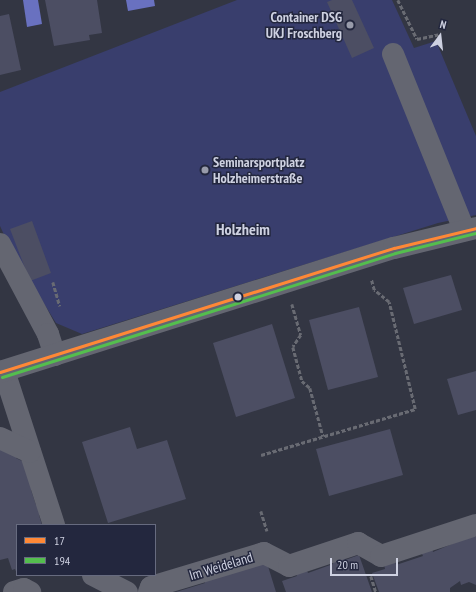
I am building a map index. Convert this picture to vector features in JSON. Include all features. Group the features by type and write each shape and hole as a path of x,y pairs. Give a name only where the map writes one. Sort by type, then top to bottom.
{"street":[{"path":"54,524 30,452 8,413 2,371 394,248 470,229 393,54"},
{"path":"0,244 48,334 54,355"},
{"path":"0,438 30,452"},
{"name":"Im Weideland","path":"148,592 151,587 264,553 289,566 358,543 381,556 476,525"},
{"path":"95,576 127,592"},
{"path":"14,592 24,589 30,592"}],"path":[{"path":"398,0 417,40 440,34"},
{"path":"261,455 415,409 389,302 374,290 370,276"},
{"path":"292,302 301,335 292,347 302,381 310,388 323,436"},
{"path":"369,572 376,592"}],"shaded area":[{"path":"23,0 38,0 42,24 27,27"},
{"path":"126,0 154,0 155,6 128,11"},
{"path":"237,0 392,0 414,48 436,41 476,136 476,215 438,223 82,334 56,323 12,252 0,226 0,92"}],"building":[{"path":"45,0 97,0 102,33 89,35 90,40 54,46"},
{"name":"Container DSG UKJ Froschberg","path":"332,0 352,0 374,48 352,58 327,2"},
{"path":"9,14 21,70 0,75 0,16"},
{"path":"32,221 51,273 30,281 10,229"},
{"path":"451,275 462,310 414,324 403,288"},
{"path":"359,307 378,377 328,390 309,320"},
{"path":"272,324 295,398 236,417 213,343"},
{"path":"476,371 476,410 458,415 447,379"},
{"path":"130,427 137,449 167,440 186,499 108,523 82,442"},
{"path":"390,429 403,475 329,496 316,449"},
{"path":"0,449 18,454 16,458 28,464 36,489 31,490 36,505 40,503 43,514 39,515 42,524 16,524 16,572 15,569 12,570 8,558 0,560"},
{"path":"473,535 476,537 476,585 469,582 461,585 460,581 450,588 450,592 379,592 372,573 385,569 384,564 395,560 396,565 423,556 421,552 432,548 433,552"},
{"path":"359,555 372,592 286,592 282,581 297,576 295,572 306,568 308,573 333,564 332,560 343,556 345,560"},
{"path":"267,563 276,592 176,592 205,583 204,578"}],"transit line":[{"name":"17","path":"0,372 394,248 476,228"},
{"name":"194","path":"2,377 395,253 476,233"}],"place":[{"name":"Container DSG UKJ Froschberg","path":"350,25"},
{"name":"Seminarsportplatz Holzheimerstraße","path":"205,170"}],"district":[{"name":"Holzheim","path":"243,229"}]}
